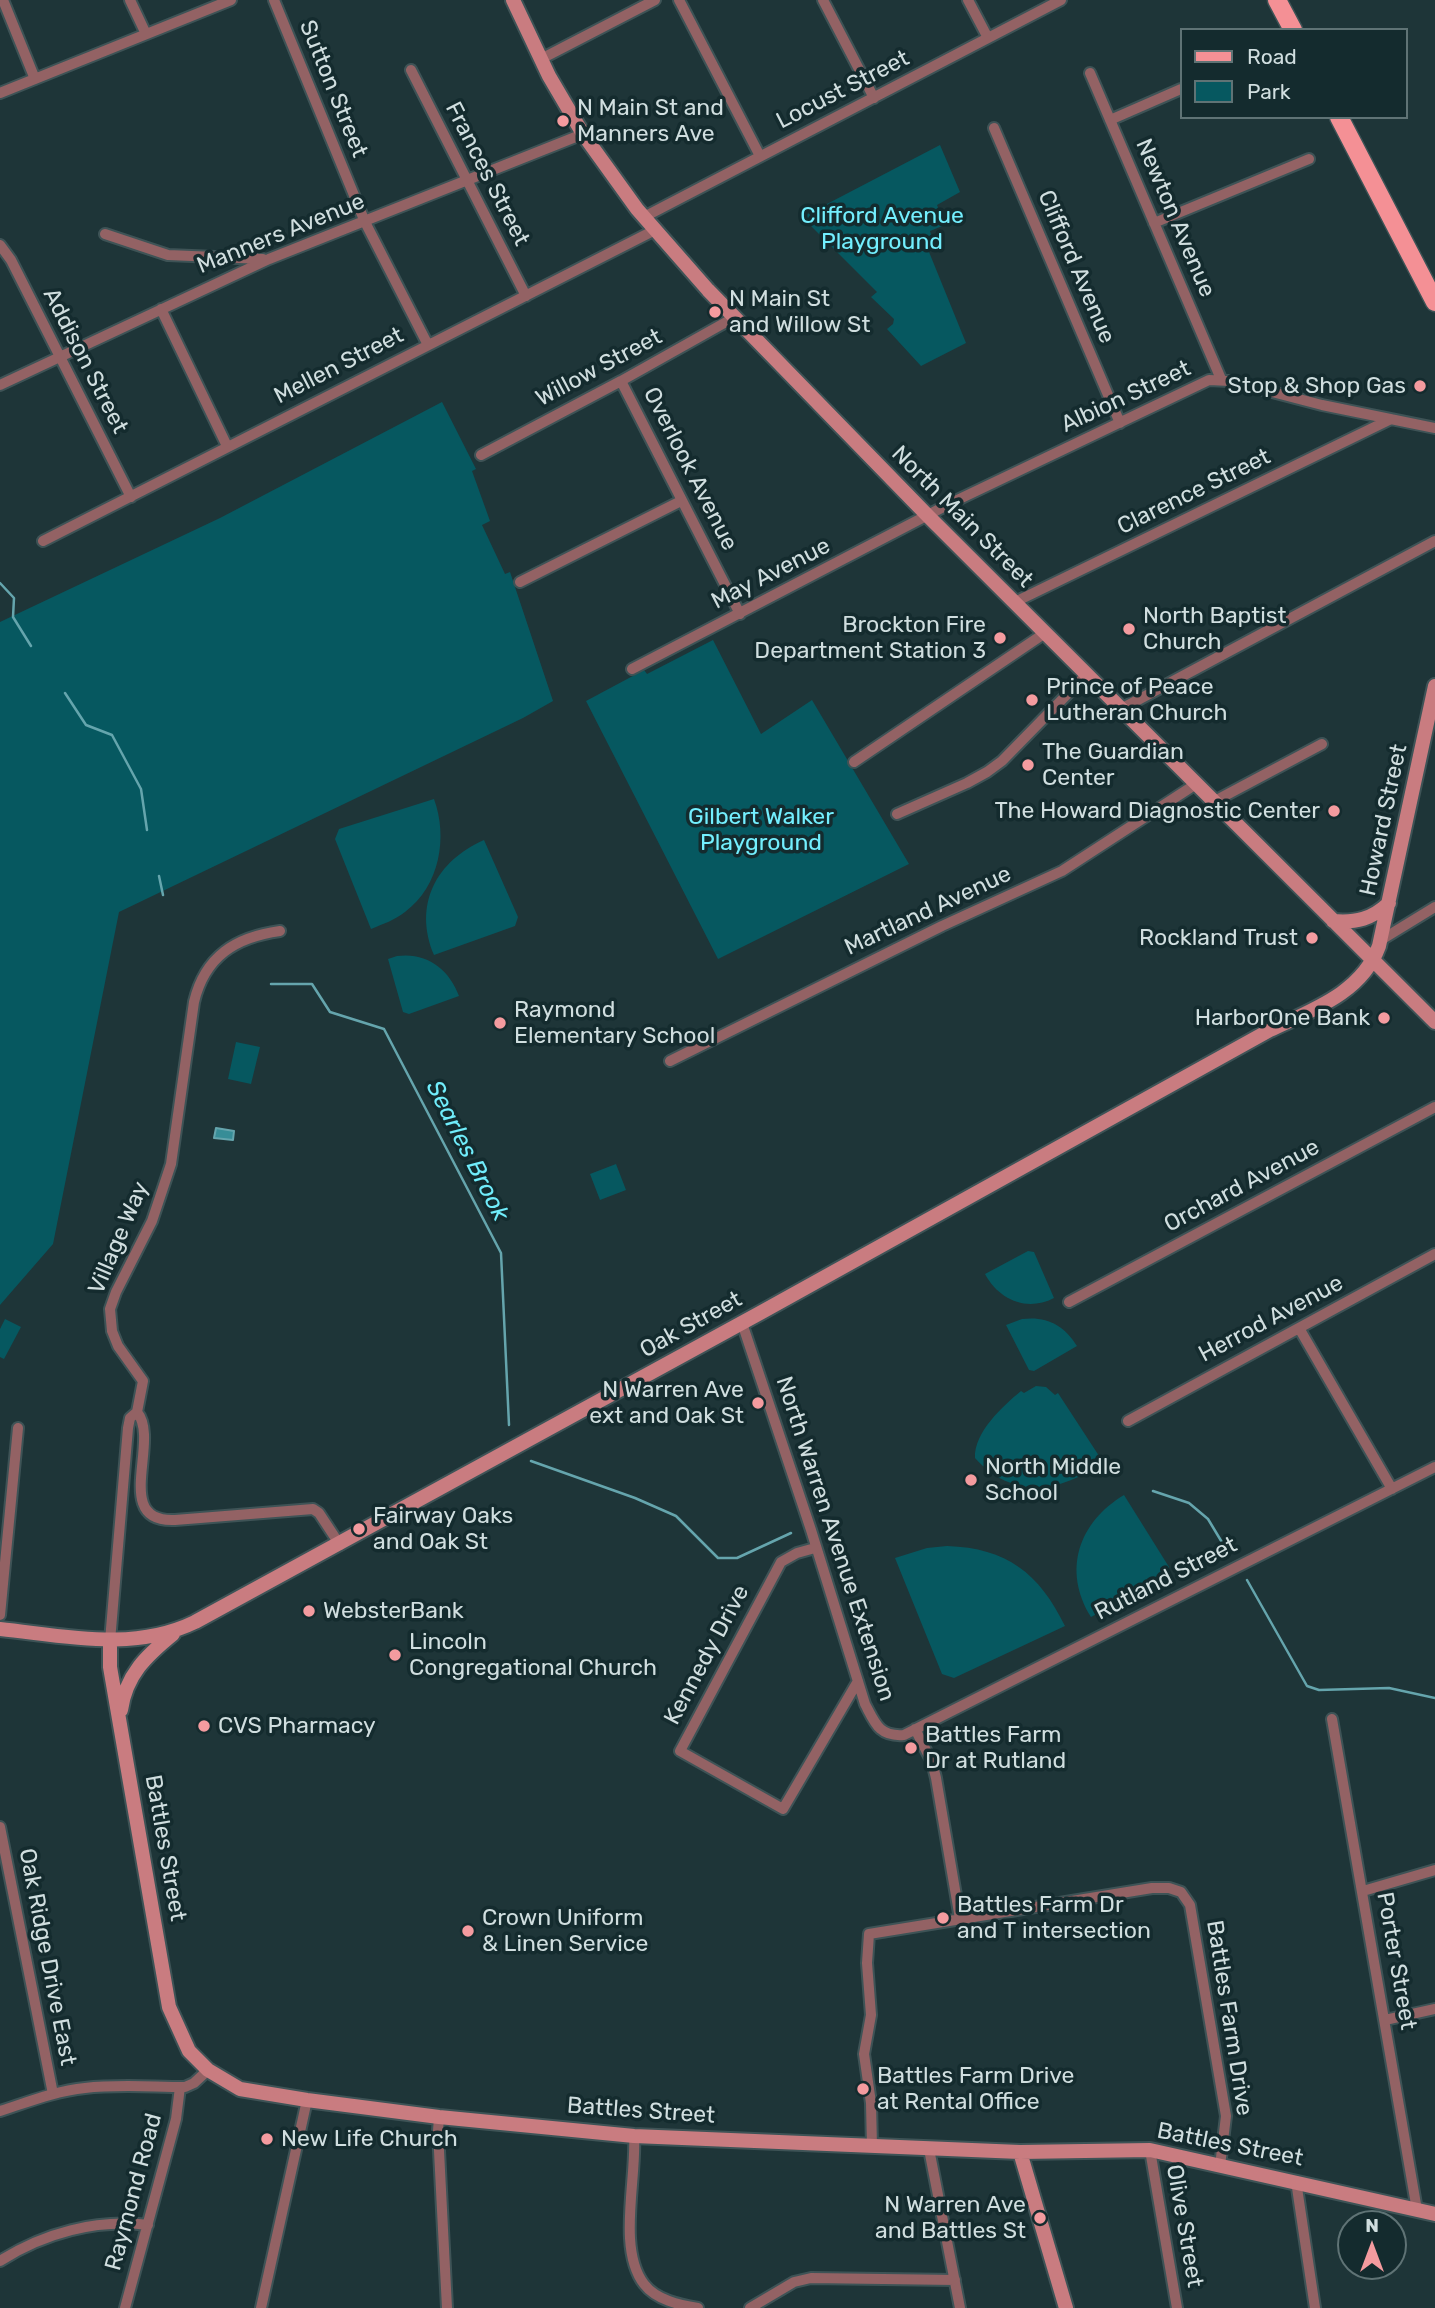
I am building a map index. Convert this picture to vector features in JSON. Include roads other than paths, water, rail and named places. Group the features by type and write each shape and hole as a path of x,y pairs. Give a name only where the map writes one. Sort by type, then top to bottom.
{"main road":[{"name":"North Main Street","path":"513,0 541,59 583,134 655,230 928,516 1435,1022"},
{"path":"1277,0 1292,28"},
{"path":"1340,119 1435,302"},
{"name":"Howard Street","path":"1373,962 1381,940 1435,686"},
{"path":"1333,921 1349,923 1368,918 1389,903"},
{"name":"Oak Street","path":"0,1629 110,1641 140,1639 179,1629 340,1545 1258,1036 1338,996 1357,982 1373,962"},
{"name":"Battles Street","path":"120,1722 124,1692 136,1669 151,1652 179,1629"},
{"name":"Battles Street","path":"110,1641 110,1667 169,2007 189,2051 208,2070 240,2089 439,2117 634,2136 1020,2152 1150,2150 1435,2214"},
{"path":"1020,2152 1066,2308"}],"street":[{"path":"3,0 35,79"},
{"path":"130,0 146,34"},
{"path":"0,93 231,0"},
{"name":"Sutton Street","path":"274,0 365,222 428,345"},
{"path":"541,59 655,0"},
{"path":"678,0 760,156"},
{"path":"823,0 874,98"},
{"path":"968,0 988,38"},
{"name":"Locust Street","path":"644,216 1061,0"},
{"name":"Frances Street","path":"411,70 526,296"},
{"name":"Newton Avenue","path":"1090,73 1221,379"},
{"path":"1110,120 1180,89"},
{"name":"Clifford Avenue","path":"994,128 1120,423"},
{"name":"Manners Avenue","path":"0,385 269,259 583,134"},
{"path":"1154,223 1308,159"},
{"name":"Mellen Street","path":"43,541 655,230"},
{"path":"104,233 168,255 239,260 269,259"},
{"name":"Addison Street","path":"0,245 11,260 131,497"},
{"path":"161,309 227,446"},
{"name":"Willow Street","path":"481,455 736,317"},
{"name":"Albion Street","path":"928,516 1203,382 1221,379 1322,405 1435,428"},
{"name":"Overlook Avenue","path":"621,381 740,614"},
{"name":"Clarence Street","path":"1015,603 1391,419"},
{"path":"520,582 681,501"},
{"name":"May Avenue","path":"632,669 928,516"},
{"path":"1121,709 1435,541"},
{"path":"854,762 1045,633"},
{"path":"897,814 987,772 1002,761 1087,674"},
{"path":"1213,802 1322,744"},
{"name":"Martland Avenue","path":"670,1061 942,926 1062,871 1196,785"},
{"path":"1381,940 1435,907"},
{"name":"Village Way","path":"280,931 255,935 231,947 209,968 195,996 171,1164 152,1221 116,1292 110,1309 112,1331 118,1346 143,1381 137,1412 143,1419 144,1432 141,1498 152,1516 159,1520 175,1520 313,1509 319,1513 340,1545"},
{"name":"Orchard Avenue","path":"1069,1302 1435,1107"},
{"name":"Herrod Avenue","path":"1128,1421 1435,1254"},
{"name":"North Warren Avenue Extension","path":"742,1323 865,1704 882,1732 891,1736 904,1735 915,1729"},
{"path":"1300,1328 1392,1489"},
{"path":"110,1641 130,1418 137,1412"},
{"path":"0,1615 18,1428"},
{"name":"Rutland Street","path":"915,1729 1435,1467"},
{"name":"Kennedy Drive","path":"816,1548 797,1553 781,1562 680,1751 783,1809 858,1681"},
{"name":"Porter Street","path":"1332,1719 1417,2210"},
{"path":"915,1729 932,1762 936,1778 960,1919"},
{"name":"Oak Ridge Drive East","path":"0,1827 53,2094"},
{"path":"1363,1891 1435,1870"},
{"name":"Battles Farm Drive","path":"872,2147 871,2102 864,2054 872,2015 867,1964 869,1934 1152,1888 1169,1888 1181,1892 1190,1905 1226,2116 1220,2166"},
{"path":"1385,2020 1435,2009"},
{"path":"0,2110 84,2088 120,2085 180,2087 194,2083 208,2070"},
{"name":"Raymond Road","path":"125,2308 176,2119 180,2087"},
{"path":"261,2308 307,2100"},
{"path":"439,2117 447,2308"},
{"path":"634,2136 631,2255 645,2285 671,2303 698,2308"},
{"path":"929,2149 960,2308"},
{"name":"Olive Street","path":"1150,2150 1177,2308"},
{"path":"1296,2182 1315,2308"},
{"path":"0,2261 12,2253 68,2230 124,2222 148,2225"},
{"path":"750,2308 794,2282 811,2278 955,2280"}],"waterway":[{"name":"Searles Brook","path":"0,583 14,598 13,617 31,646"},
{"name":"Searles Brook","path":"65,693 86,725 112,735 141,789 147,830"},
{"name":"Searles Brook","path":"159,876 163,895"},
{"name":"Searles Brook","path":"271,984 312,984 330,1012 384,1029 501,1253 509,1425"},
{"name":"Searles Brook","path":"531,1461 635,1498 676,1516 718,1558 737,1558 791,1533"},
{"name":"Searles Brook","path":"1153,1491 1189,1503 1208,1519 1229,1554"},
{"name":"Searles Brook","path":"1247,1580 1307,1686 1319,1690 1389,1688 1435,1698"}],"place":[{"name":"N Main St and Manners Ave","path":"563,121"},
{"name":"N Main St and Willow St","path":"715,312"},
{"name":"Stop & Shop Gas","path":"1420,386"},
{"name":"North Baptist Church","path":"1129,629"},
{"name":"Brockton Fire Department Station 3","path":"1000,638"},
{"name":"Prince of Peace Lutheran Church","path":"1032,700"},
{"name":"The Guardian Center","path":"1028,765"},
{"name":"The Howard Diagnostic Center","path":"1334,811"},
{"name":"Rockland Trust","path":"1312,938"},
{"name":"HarborOne Bank","path":"1384,1018"},
{"name":"Raymond Elementary School","path":"500,1023"},
{"name":"N Warren Ave ext and Oak St","path":"758,1403"},
{"name":"North Middle School","path":"971,1480"},
{"name":"Fairway Oaks and Oak St","path":"359,1529"},
{"name":"WebsterBank","path":"309,1611"},
{"name":"Lincoln Congregational Church","path":"395,1655"},
{"name":"CVS Pharmacy","path":"204,1726"},
{"name":"Battles Farm Dr at Rutland","path":"911,1748"},
{"name":"Battles Farm Dr and T intersection","path":"943,1918"},
{"name":"Crown Uniform & Linen Service","path":"468,1931"},
{"name":"Battles Farm Drive at Rental Office","path":"863,2089"},
{"name":"New Life Church","path":"267,2139"},
{"name":"N Warren Ave and Battles St","path":"1040,2218"}],"park label":[{"name":"Clifford Avenue Playground","path":"882,229"},
{"name":"Gilbert Walker Playground","path":"761,830"}]}
